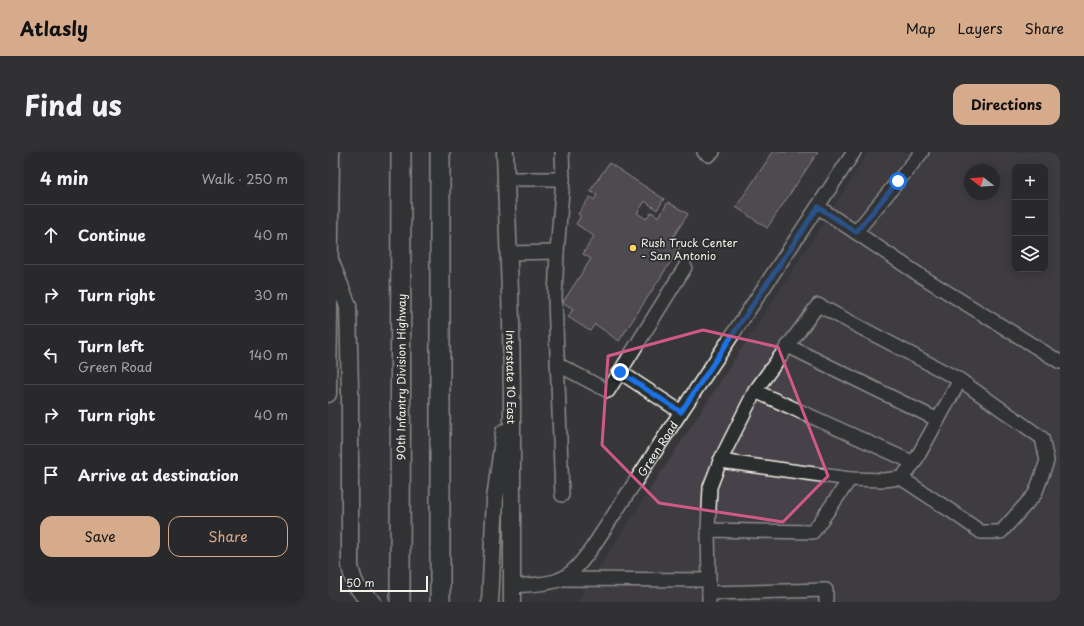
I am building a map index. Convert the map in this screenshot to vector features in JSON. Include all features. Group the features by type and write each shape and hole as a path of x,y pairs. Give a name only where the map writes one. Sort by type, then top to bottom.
{"highway":[{"name":"90th Infantry Division Highway","path":"400,602 401,152"},
{"path":"440,152 440,602"}],"main road":[{"path":"328,394 331,152"},
{"name":"Interstate 10 East","path":"505,152 512,370 512,602"},
{"path":"329,260 348,306 350,391 350,566 354,581 360,591 373,602"},
{"path":"490,602 495,499 512,370"}],"street":[{"path":"562,152 563,179 555,298 562,495"},
{"path":"704,152 709,155 714,152"},
{"name":"Green Road","path":"512,586 548,583 560,579 571,572 581,562 592,548 854,152"},
{"path":"856,232 922,152"},
{"path":"507,179 563,179"},
{"path":"818,207 921,276 1060,362"},
{"path":"509,253 557,252"},
{"path":"558,364 608,391 685,267"},
{"path":"709,592 708,530 710,487 720,461 755,391 818,305 960,380 1042,438 1047,461 1035,494 1001,532 981,532 901,478 884,480 850,479 720,461"},
{"path":"788,346 938,420"},
{"path":"620,372 681,412"},
{"path":"901,478 914,463 960,380"},
{"path":"755,391 914,463"},
{"path":"708,530 813,532 850,479"},
{"path":"560,579 709,592 826,590 826,602"}],"highlighted area":[{"path":"703,330 778,347 828,476 783,522 659,503 602,445 608,356"}],"shaded area":[{"path":"868,152 1060,152 1060,602 577,602 845,190"}],"building":[{"path":"773,152 818,152 767,228 736,207"},
{"name":"Rush Truck Center - San Antonio","path":"609,163 664,199 657,210 645,201 637,213 646,219 651,212 659,217 668,202 688,214 673,237 683,243 619,341 595,324 590,331 568,317 573,309 563,302 591,259 583,254 594,236 576,224 581,216 578,214 590,197 594,200 597,195 590,191"}],"place":[{"name":"Rush Truck Center - San Antonio","path":"633,248"}],"route":[{"path":"620,372 681,412 818,207 856,232 898,181"}]}
